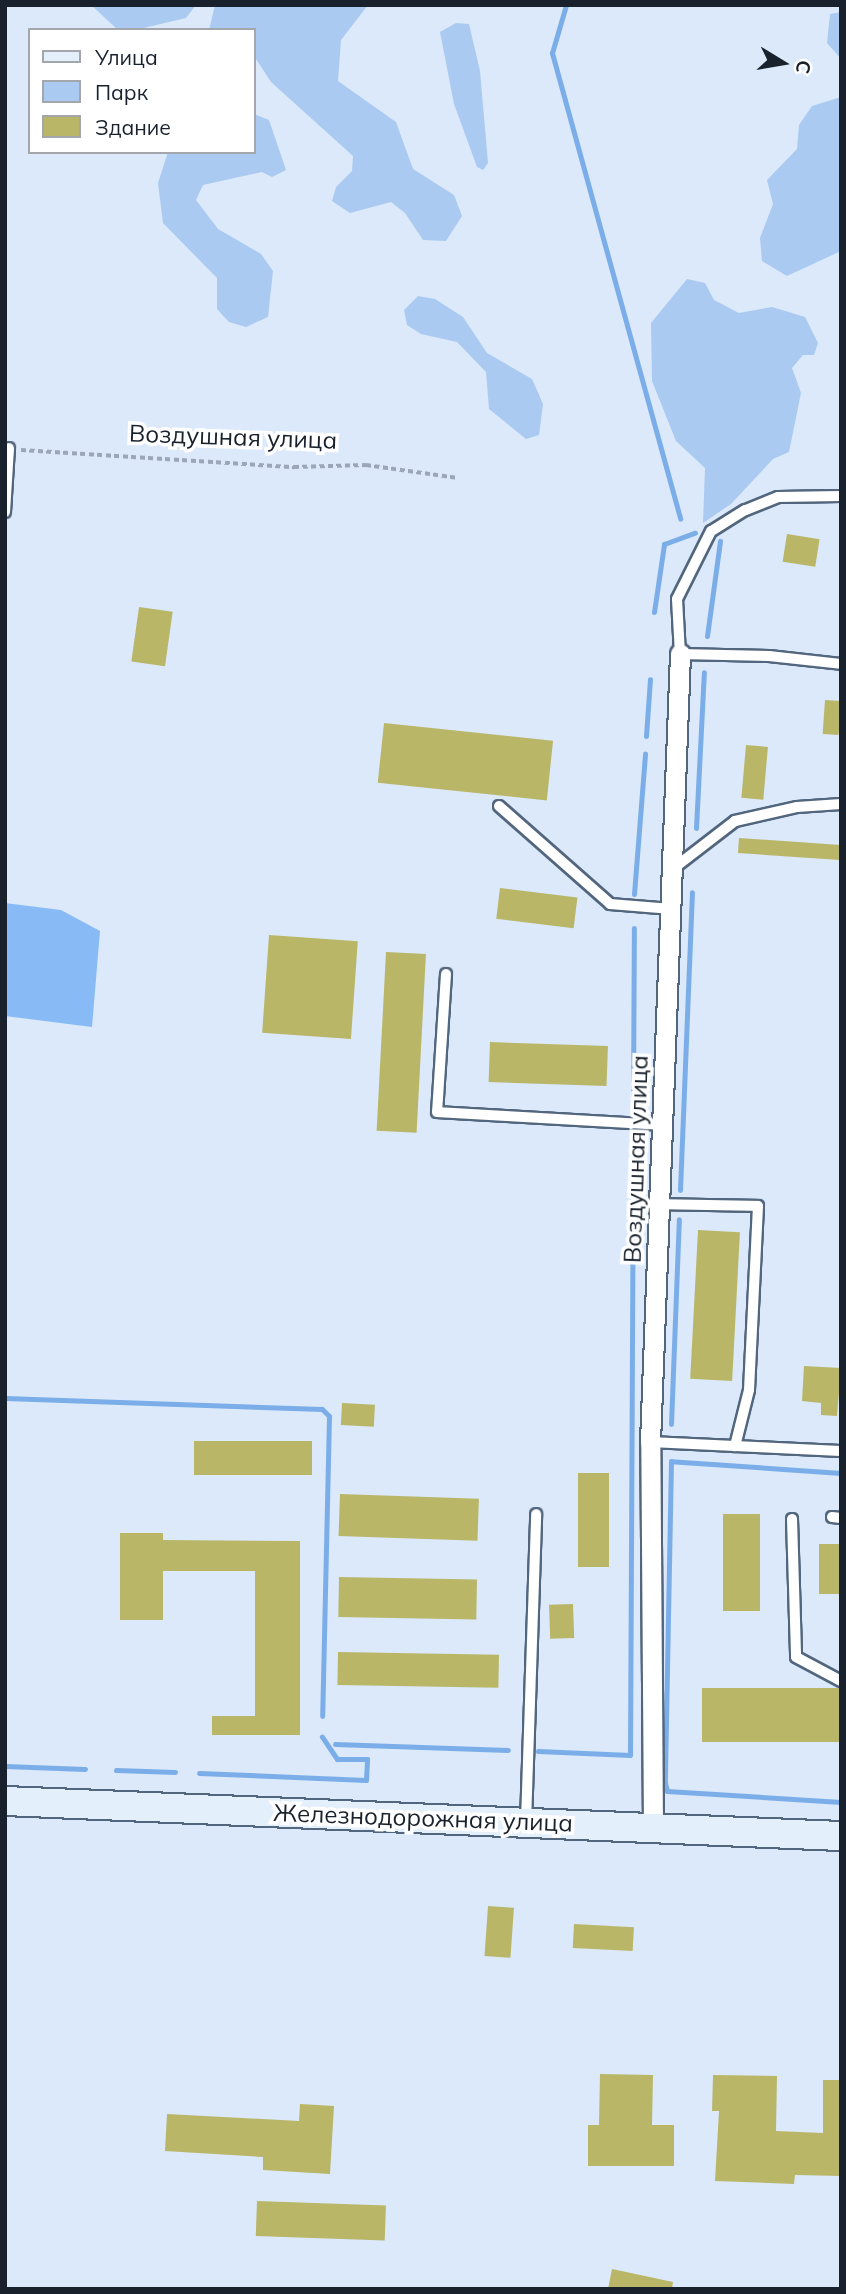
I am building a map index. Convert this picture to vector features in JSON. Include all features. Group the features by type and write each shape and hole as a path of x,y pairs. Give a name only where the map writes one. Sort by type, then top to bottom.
{"main road":[{"name":"Железнодорожная улица","path":"5,1801 841,1836"}],"street":[{"name":"Воздушная улица","path":"653,1828 650,1442 660,1125 673,909 680,654"}],"lane":[{"path":"5,512 9,448"},
{"path":"841,496 778,497 745,510 711,531 677,599 680,654 769,656 841,664"},
{"path":"674,868 735,821 797,807 841,804"},
{"path":"499,806 610,904 673,909"},
{"path":"446,974 437,1112 660,1125"},
{"path":"658,1204 758,1206 749,1390 735,1446"},
{"path":"650,1442 841,1451"},
{"path":"526,1822 536,1514"},
{"path":"792,1519 796,1657 841,1681"}],"path":[{"name":"Воздушная улица","path":"9,448 294,467 366,465 458,478"}],"green space":[{"path":"91,5 196,5 186,18 144,28 116,28"},
{"path":"215,5 368,5 341,40 338,81 396,122 413,169 454,195 462,216 446,241 423,240 405,213 391,202 350,213 332,201 336,187 352,171 353,156 271,82 256,59 256,28 209,28"},
{"path":"841,12 841,59 827,43 830,14"},
{"path":"456,23 469,24 480,71 488,163 483,170 477,167 454,104 440,32"},
{"path":"841,97 841,251 787,276 762,261 760,238 773,204 767,180 797,149 799,125 812,106"},
{"path":"256,115 269,120 286,170 272,177 262,172 203,185 196,200 218,229 261,254 273,271 268,317 246,327 229,322 217,309 217,278 163,223 158,183 167,154 256,154"},
{"path":"687,279 705,283 714,300 739,313 772,307 805,317 818,343 814,355 803,355 792,368 801,393 789,452 773,459 731,504 703,523 705,468 676,441 652,381 651,323"},
{"path":"418,296 435,299 463,317 487,353 532,379 543,404 539,435 526,439 489,409 486,372 457,342 421,334 407,325 404,310"}],"shaded area":[{"path":"5,903 61,910 100,931 92,1027 5,1016"}],"building":[{"path":"787,534 820,539 815,567 783,562"},
{"path":"139,607 173,612 165,666 131,661"},
{"path":"825,700 841,701 839,735 823,734"},
{"path":"384,723 553,741 547,800 378,783"},
{"path":"746,745 768,747 763,800 741,798"},
{"path":"739,838 841,845 840,860 738,853"},
{"path":"500,888 577,898 574,928 496,919"},
{"path":"269,935 358,941 351,1039 262,1033"},
{"path":"386,952 426,954 417,1133 377,1131"},
{"path":"490,1042 608,1046 607,1086 489,1082"},
{"path":"698,1230 740,1232 732,1381 690,1379"},
{"path":"804,1366 841,1368 837,1416 821,1415 821,1403 802,1401"},
{"path":"342,1403 375,1405 374,1427 341,1425"},
{"path":"194,1441 312,1441 312,1475 194,1475"},
{"path":"578,1473 609,1473 609,1567 578,1567"},
{"path":"340,1494 479,1499 477,1541 339,1536"},
{"path":"723,1514 760,1514 760,1611 723,1611"},
{"path":"120,1533 163,1533 163,1540 300,1541 300,1735 212,1735 212,1716 255,1716 255,1571 163,1571 163,1620 120,1620"},
{"path":"819,1544 841,1544 841,1594 819,1594"},
{"path":"339,1577 477,1579 476,1619 338,1617"},
{"path":"573,1604 574,1638 550,1639 549,1605"},
{"path":"338,1652 499,1655 498,1688 337,1685"},
{"path":"702,1688 839,1688 839,1742 702,1742"},
{"path":"488,1906 514,1908 510,1958 485,1956"},
{"path":"574,1924 634,1927 633,1951 573,1948"},
{"path":"600,2074 653,2075 652,2125 674,2125 674,2166 588,2166 588,2125 599,2125"},
{"path":"713,2075 777,2076 776,2131 823,2133 823,2080 841,2080 841,2176 795,2175 794,2184 715,2181 719,2111 712,2111"},
{"path":"300,2104 334,2106 330,2174 263,2170 263,2157 165,2151 167,2114 299,2121"},
{"path":"257,2201 386,2206 385,2240 256,2236"},
{"path":"612,2269 673,2282 672,2289 608,2289"}],"waterway":[{"path":"566,5 552,53 680,519"},
{"path":"654,612 664,544 695,533"},
{"path":"707,636 720,541"},
{"path":"696,828 704,672"},
{"path":"646,736 650,679"},
{"path":"634,894 645,753"},
{"path":"680,1190 692,892"},
{"path":"633,1099 634,928"},
{"path":"538,1751 630,1755 633,1140"},
{"path":"671,1424 679,1219"},
{"path":"5,1398 322,1409 329,1416 322,1716"},
{"path":"841,1473 671,1461 665,1783 667,1791 841,1802"},
{"path":"199,1773 366,1780 367,1759 337,1759 322,1737"},
{"path":"335,1744 508,1750"},
{"path":"5,1766 85,1769"},
{"path":"116,1770 175,1772"}]}
